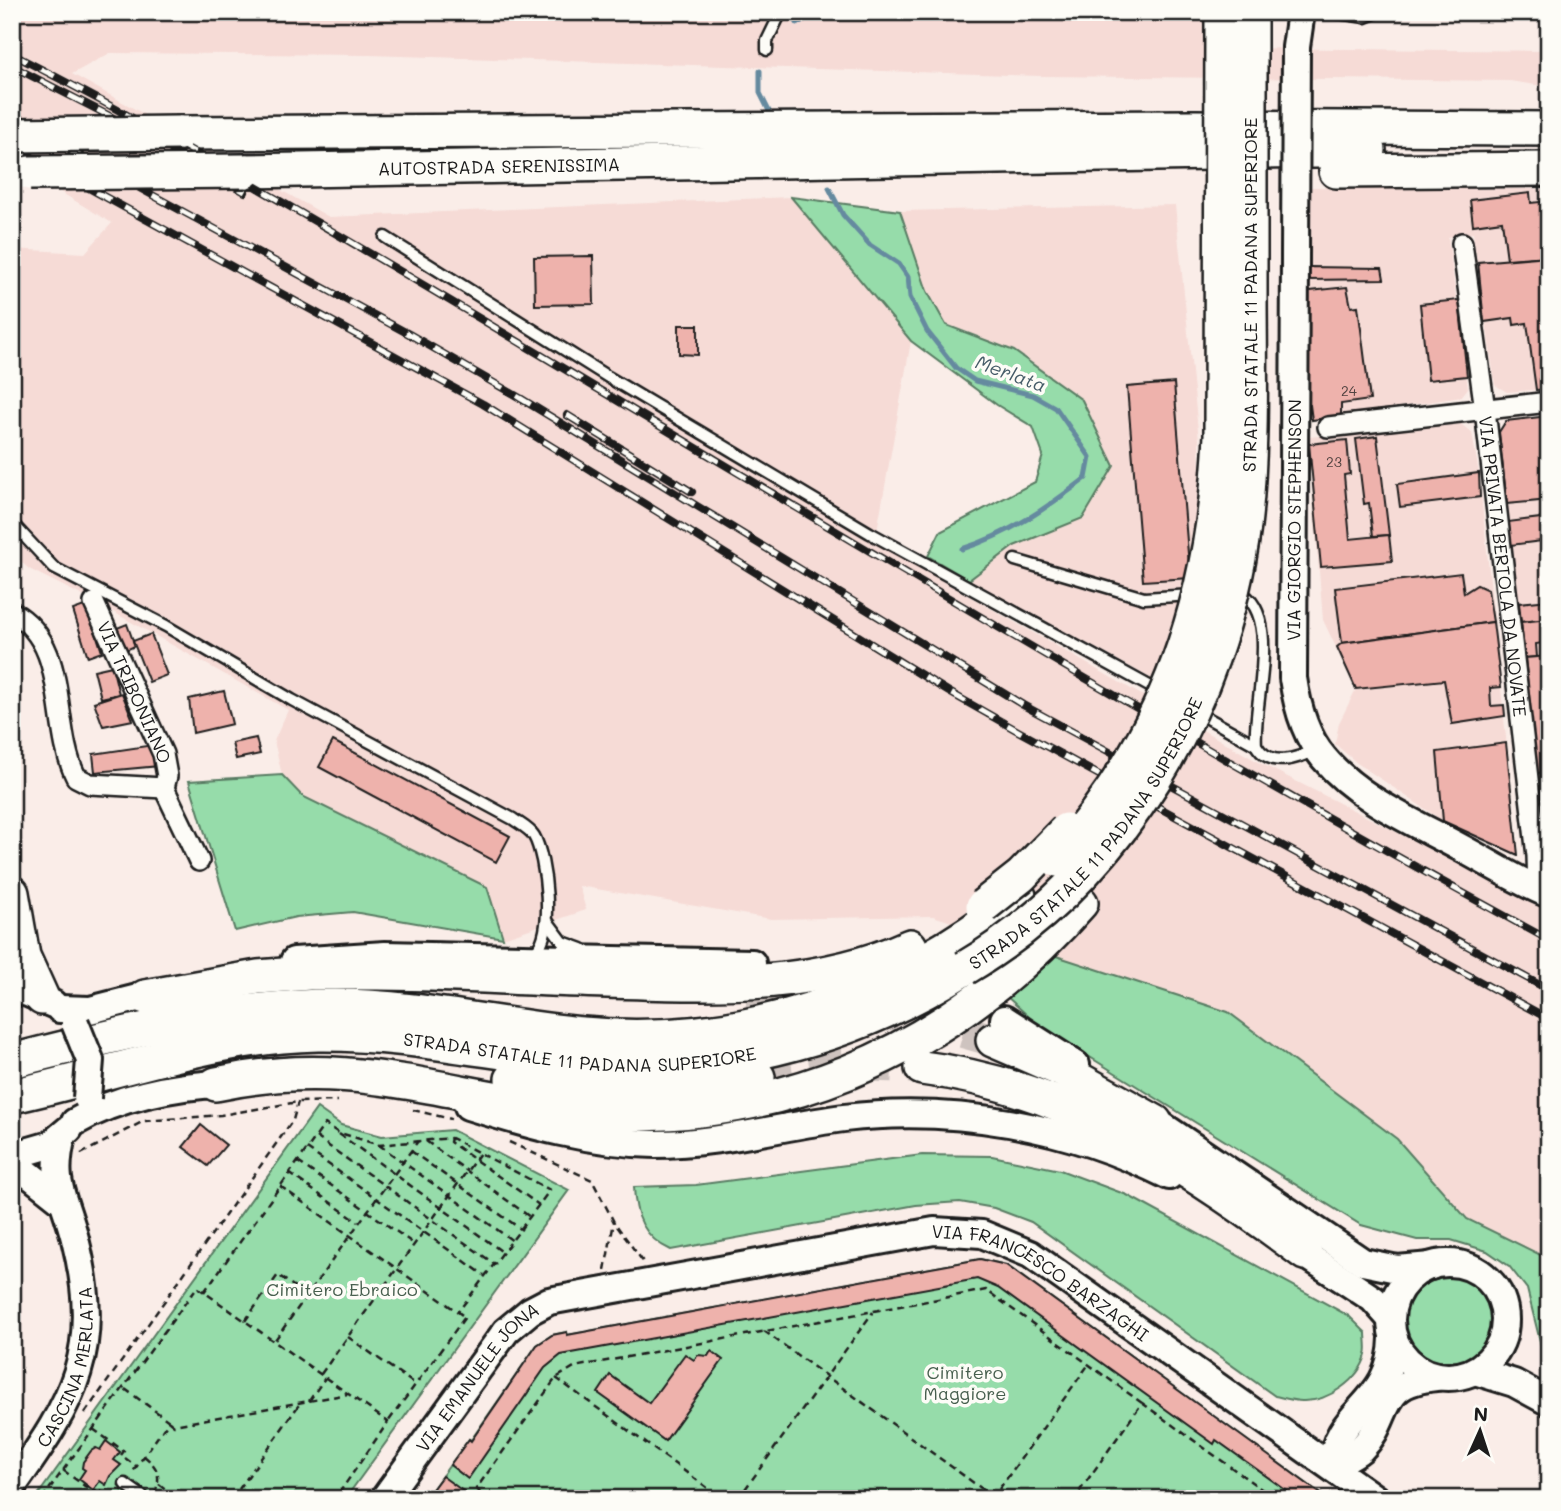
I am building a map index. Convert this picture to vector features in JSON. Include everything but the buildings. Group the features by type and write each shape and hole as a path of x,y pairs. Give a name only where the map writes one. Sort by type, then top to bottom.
{"highway":[{"name":"STRADA STATALE 11 PADANA SUPERIORE","path":"21,1094 174,1053 290,1036 400,1037 593,1064 703,1061 765,1051 827,1034 904,1003 965,968 1029,925 1098,857 1137,807 1181,730 1179,699 1203,587 1217,497 1221,380 1222,12"},
{"name":"STRADA STATALE 11 PADANA SUPERIORE","path":"12,1060 124,1033 274,1009 351,1006 424,1011 583,1034 667,1036 749,1026 816,1008 869,988 929,958 995,915 1038,878 1079,835 1179,699 1208,670 1231,594 1243,529 1249,470 1250,12"},
{"path":"1193,127 1549,111"},
{"path":"12,135 1193,127 1549,128"},
{"path":"753,163 1080,154 1549,148"},
{"path":"753,163 922,172 1549,169"},
{"name":"AUTOSTRADA SERENISSIMA","path":"18,174 753,163"},
{"path":"145,997 258,977 309,973 750,984 799,979 878,959 924,940 962,919 1030,867 1079,815 1135,728 1179,699"},
{"path":"216,1084 276,1073 334,1072 400,1080 561,1109 638,1113 693,1111 773,1097 865,1066 934,1029 1006,980 1073,912 1146,816 1178,759 1179,699"},
{"path":"12,893 23,956 47,1005"},
{"path":"124,1033 243,1001 299,994 414,994 746,1003"},
{"path":"998,1030 1054,1066 1155,1122"},
{"path":"21,1094 207,1060 280,1051 384,1057 508,1079 589,1087 687,1087 760,1077"},
{"path":"922,1068 1018,1089 1112,1126 1246,1210 1305,1253"}],"street":[{"name":"VIA GIORGIO STEPHENSON","path":"1301,12 1296,58 1293,678 1303,720 1317,749 1345,779 1382,805 1544,892"},
{"name":"VIA PRIVATA BERTOLA DA NOVATE","path":"1462,243 1485,410 1537,856 1544,892"},
{"path":"1328,427 1549,402"},
{"name":"VIA TRIBONIANO","path":"94,603 163,754 166,776 164,788 199,861"},
{"path":"12,612 31,625 45,647 76,777 90,784 164,788"},
{"path":"47,1005 90,1010 245,969 325,956 519,956 752,963"},
{"path":"12,1158 58,1188 69,1129 87,1098 90,1060 47,1005"},
{"path":"12,1158 36,1151 97,1109 127,1099 216,1084 303,1080 378,1085 438,1097 554,1131 626,1143 713,1140 874,1115 981,1119 1062,1135 1125,1156 1195,1189 1305,1253 1373,1298 1392,1328 1402,1356 1417,1369 1436,1377"},
{"path":"1155,1122 1363,1262 1397,1269 1459,1264 1477,1271 1491,1283 1503,1308 1503,1337 1510,1357 1542,1397"},
{"name":"CASCINA MERLATA","path":"12,1487 59,1416 74,1387 84,1352 87,1330 84,1282 74,1235 58,1188"},
{"name":"VIA FRANCESCO BARZAGHI","path":"656,1280 934,1231 982,1234 1030,1254 1283,1430 1377,1499"},
{"path":"1385,1499 1372,1480 1361,1426 1392,1362 1395,1298 1405,1282 1431,1266"},
{"name":"VIA EMANUELE JONA","path":"384,1499 506,1331 530,1311 549,1301 656,1280"},
{"path":"1332,1466 1338,1437 1361,1426 1402,1385 1418,1378 1456,1377 1475,1371 1493,1357 1503,1337"},
{"path":"1475,1371 1542,1397"},
{"path":"1283,1430 1312,1433 1361,1426"}],"lane":[{"path":"767,50 767,41 781,12"},
{"path":"1211,59 1212,12"},
{"path":"1332,12 1365,17 1377,12"},
{"path":"385,237 608,377 870,533 1179,699 1256,745 1268,757 1286,761 1317,749"},
{"path":"12,523 54,568 166,626 292,700 513,819 533,833 539,848 548,922 543,943 538,950 519,956"},
{"path":"1015,559 1144,598 1215,590 1236,591 1250,597 1260,617 1261,703 1256,724 1256,745"},
{"path":"548,922 563,942 571,946 662,961"},
{"path":"124,1484 148,1499"}],"path":[{"path":"58,1188 83,1152 144,1121 221,1115 298,1102 340,1101"},
{"path":"83,1416 293,1120 298,1102"},
{"path":"406,1108 454,1119"},
{"path":"204,1292 325,1124 504,1253"},
{"path":"337,1132 379,1145 513,1241"},
{"path":"316,1137 496,1265"},
{"path":"379,1145 451,1139 550,1190 458,1312"},
{"path":"451,1139 450,1142 539,1206"},
{"path":"504,1140 592,1180 614,1222 656,1280"},
{"path":"274,1341 418,1141"},
{"path":"426,1141 530,1217"},
{"path":"307,1149 485,1275"},
{"path":"411,1151 522,1230"},
{"path":"321,1374 480,1153"},
{"path":"298,1162 414,1244"},
{"path":"289,1173 359,1223"},
{"path":"280,1186 465,1317 335,1499"},
{"path":"597,1290 609,1259 614,1222"},
{"path":"245,1321 278,1275 307,1296"},
{"path":"42,1499 197,1287 388,1422"},
{"path":"490,1499 476,1489 556,1378 575,1367 986,1290 1275,1499"},
{"path":"738,1499 873,1312"},
{"path":"764,1331 994,1498 1089,1364"},
{"path":"348,1337 416,1385"},
{"path":"309,1401 325,1378"},
{"path":"556,1378 723,1499"},
{"path":"124,1388 174,1425 348,1394"},
{"path":"232,1499 301,1402"},
{"path":"1074,1499 1142,1403"},
{"path":"124,1484 169,1421"},
{"path":"93,1429 124,1451 121,1455 137,1467"},
{"path":"144,1456 157,1469 158,1484 148,1499"},
{"path":"63,1470 94,1493 97,1488 111,1499"},
{"path":"158,1484 179,1499"}],"shaded area":[{"path":"12,12 1224,12 1232,48 1549,51 1549,87 1510,81 1041,76 369,55 110,53 72,74 329,217 791,197 911,341 875,542 1260,763 1549,909 1549,1259 1467,1219 1397,1139 1228,1012 933,916 771,919 579,886 586,910 503,938 486,887 302,796 282,775 274,741 288,710 99,604 29,569 12,553 12,249 85,253 112,223 12,163"},
{"path":"1309,187 1549,189 1549,389 1507,392 1495,385 1473,233 1448,237 1468,388 1461,397 1303,422 1301,292"},
{"path":"1175,205 1199,440 1202,537 1160,683 969,580 1014,546 1083,518 1014,351 946,325 927,291 900,211"},
{"path":"1549,416 1549,858 1499,432 1506,421"},
{"path":"1461,424 1472,433 1479,473 1518,855 1443,821 1357,763 1335,744 1339,723 1356,689 1323,620 1308,437"}],"green space":[{"path":"791,197 900,211 927,291 946,325 1014,351 1082,400 1114,466 1083,518 1014,546 969,580 928,556 940,532 1035,482 1043,455 1033,427 997,405 911,341"},
{"path":"282,775 302,796 487,887 503,938 353,912 296,917 235,931 189,781"},
{"path":"1050,954 1228,1012 1397,1139 1467,1219 1549,1259 1549,1355 1541,1345 1527,1289 1509,1266 1487,1251 1451,1240 1417,1240 1361,1225 1038,1025 1005,995"},
{"name":"Cimitero Ebraico","path":"317,1108 341,1125 382,1136 452,1130 569,1190 345,1499 35,1499"},
{"path":"922,1155 992,1156 1060,1170 1127,1195 1349,1316 1366,1333 1367,1353 1362,1364 1350,1381 1322,1398 1302,1401 1275,1396 1031,1222 994,1208 960,1202 916,1205 671,1250 648,1232 636,1207 634,1187 696,1185"},
{"name":"Cimitero Maggiore","path":"980,1259 1006,1265 1328,1499 425,1499 469,1439 471,1440 537,1345 552,1335 567,1332 568,1335"},
{"path":"1448,1276 1465,1280 1479,1289 1488,1303 1492,1320 1488,1337 1479,1351 1465,1360 1448,1364 1431,1360 1417,1351 1408,1337 1404,1320 1408,1303 1417,1289 1431,1280"}],"waterway":[{"name":"Merlata","path":"797,23 816,15 838,12 1102,16 1136,12"},
{"name":"Merlata","path":"760,71 760,93 769,111"},
{"name":"Merlata","path":"829,188 843,215 870,245 899,264 908,277 910,297 927,331 956,368 975,381 1033,395 1056,408 1090,457 1086,478 1057,500 1012,528 962,549"}],"tunnel":[{"path":"746,1003 812,1005"},
{"path":"866,1010 905,1015 993,1040"},
{"path":"760,1077 841,1066 922,1068"}],"railway":[{"path":"12,54 244,180 1083,677 1549,940"},
{"path":"12,66 141,132 245,192"},
{"path":"12,119 409,334 520,398 1023,705 1549,990"},
{"path":"12,146 483,404 949,692 1549,1019"},
{"path":"567,415 692,492"}]}
